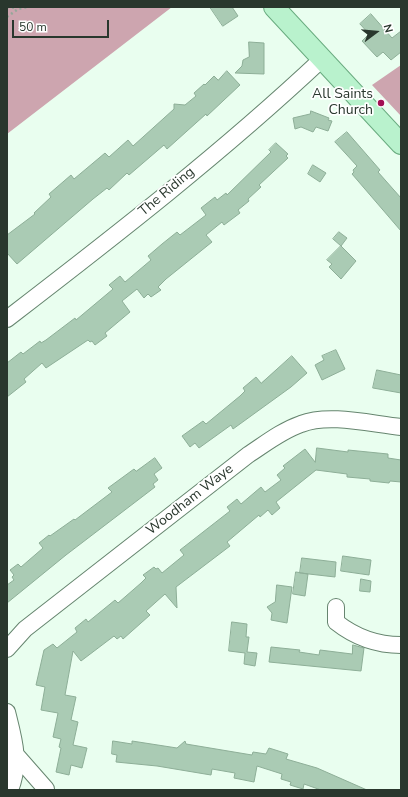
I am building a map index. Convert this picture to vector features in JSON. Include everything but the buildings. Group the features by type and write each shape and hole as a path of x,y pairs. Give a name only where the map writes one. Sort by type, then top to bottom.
{"main road":[{"path":"274,7 401,144"}],"street":[{"name":"The Riding","path":"7,318 124,229 285,93 322,59"},
{"name":"Woodham Waye","path":"7,649 25,629 244,458 279,434 306,422 327,420 401,427"},
{"path":"332,618 348,632 365,639 390,645 401,645"},
{"path":"7,712 17,756 14,778 10,790"},
{"path":"17,756 47,790"}],"path":[{"path":"7,7 28,7"},
{"path":"7,17 18,8"}],"shaded area":[{"path":"7,7 172,7 7,134"},
{"path":"401,65 401,116 372,85"}],"place":[{"name":"All Saints Church","path":"381,103"}]}
